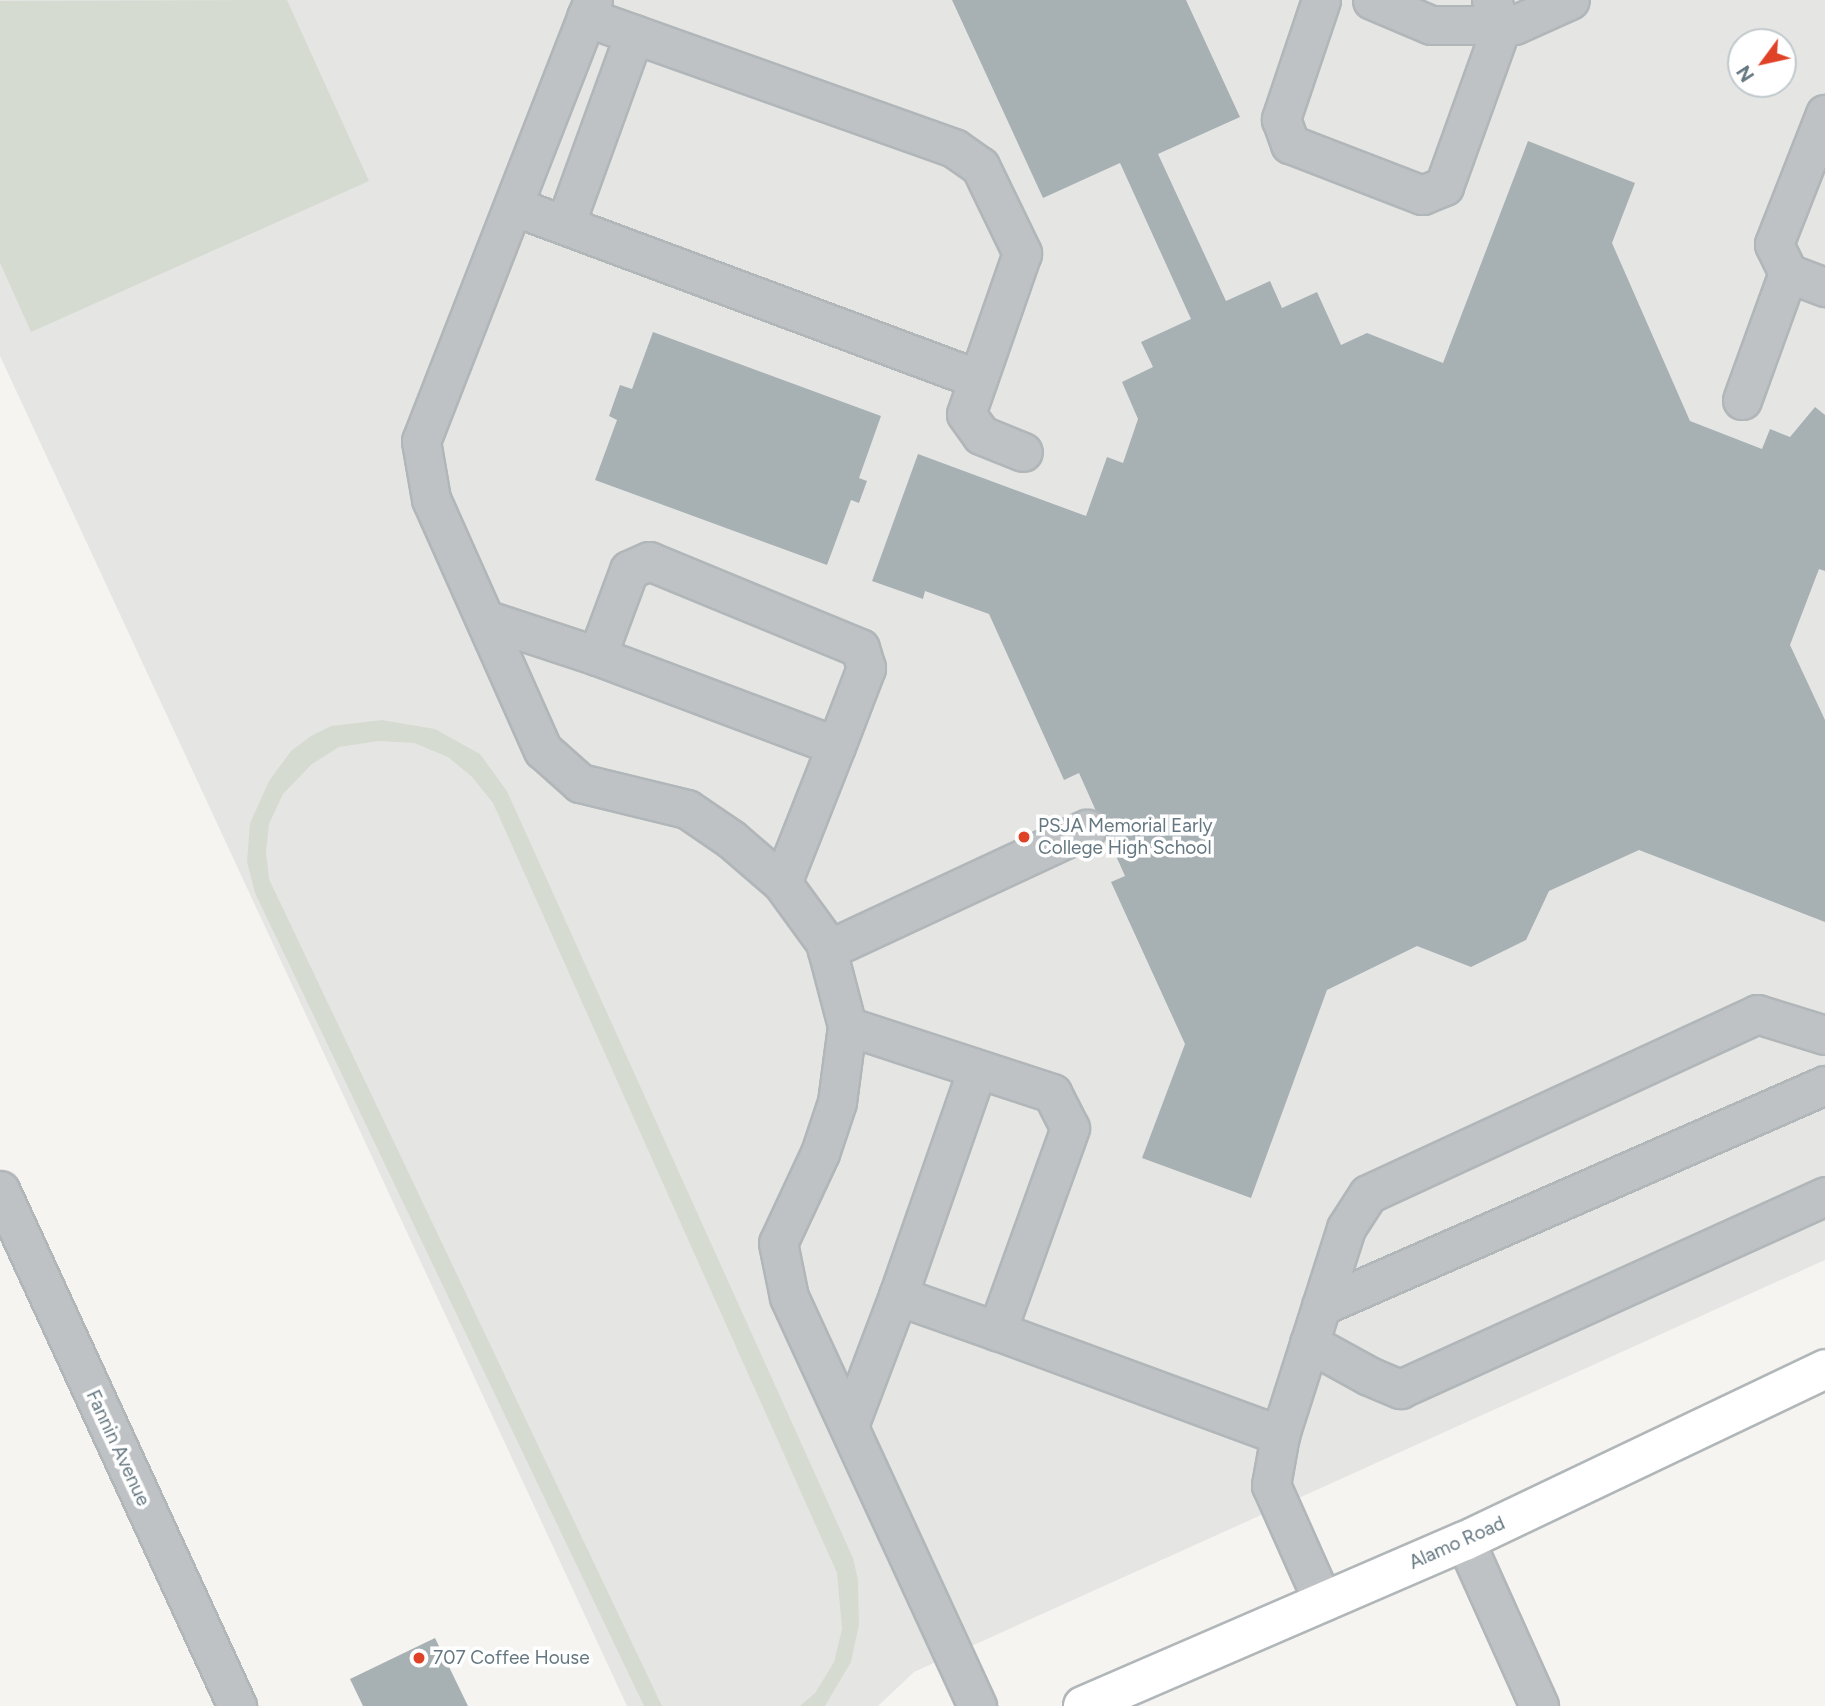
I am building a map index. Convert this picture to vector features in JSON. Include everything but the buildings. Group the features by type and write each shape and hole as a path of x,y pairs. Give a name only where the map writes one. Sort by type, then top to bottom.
{"main road":[{"name":"Alamo Road","path":"1083,1706 1465,1541 1825,1369"}],"street":[{"path":"1321,0 1281,119 1290,144 1422,195 1444,186 1496,13"},
{"path":"1372,0 1431,25 1496,13 1514,25 1570,0"},
{"path":"977,1706 789,1297 778,1243 820,1153 833,1115 847,1026 825,942 782,883 731,839 687,809 580,783 543,750 431,499 421,441 590,8 634,34 954,148 980,166 1022,254 965,414 981,435 1023,452"},
{"path":"565,225 634,34"},
{"path":"1825,114 1774,244 1788,273 1825,287"},
{"path":"513,206 978,379"},
{"path":"1742,400 1788,273"},
{"path":"597,656 629,570 649,561 860,648 866,668 782,883"},
{"path":"485,619 597,656 835,746"},
{"path":"827,950 1087,830"},
{"path":"1323,1602 1271,1485 1280,1435 1346,1228 1368,1194 1757,1014 1825,1035"},
{"path":"847,1026 1052,1093 1070,1128 997,1331"},
{"path":"849,1426 898,1296 977,1069"},
{"path":"1321,1306 1825,1085"},
{"name":"Fannin Avenue","path":"0,1190 237,1706"},
{"path":"1309,1343 1368,1376 1400,1389 1825,1196"},
{"path":"898,1296 1280,1435"},
{"path":"1465,1541 1539,1706"}],"shaded area":[{"name":"PSJA Memorial Early College High School","path":"0,0 1825,0 1825,1260 914,1672 878,1706 627,1706 0,356"},
{"path":"287,0 369,181 31,332 0,263 0,1"},
{"path":"382,720 435,729 480,754 507,791 853,1558 858,1580 859,1625 851,1662 825,1706 800,1706 815,1693 834,1662 842,1629 837,1573 493,803 472,777 448,757 414,743 379,741 339,747 312,764 283,794 269,824 266,852 269,879 662,1706 644,1706 255,893 247,862 250,823 269,781 291,751 311,736 331,726"}],"place":[{"name":"PSJA Memorial Early College High School","path":"1024,837"},
{"name":"707 Coffee House","path":"419,1658"}]}
